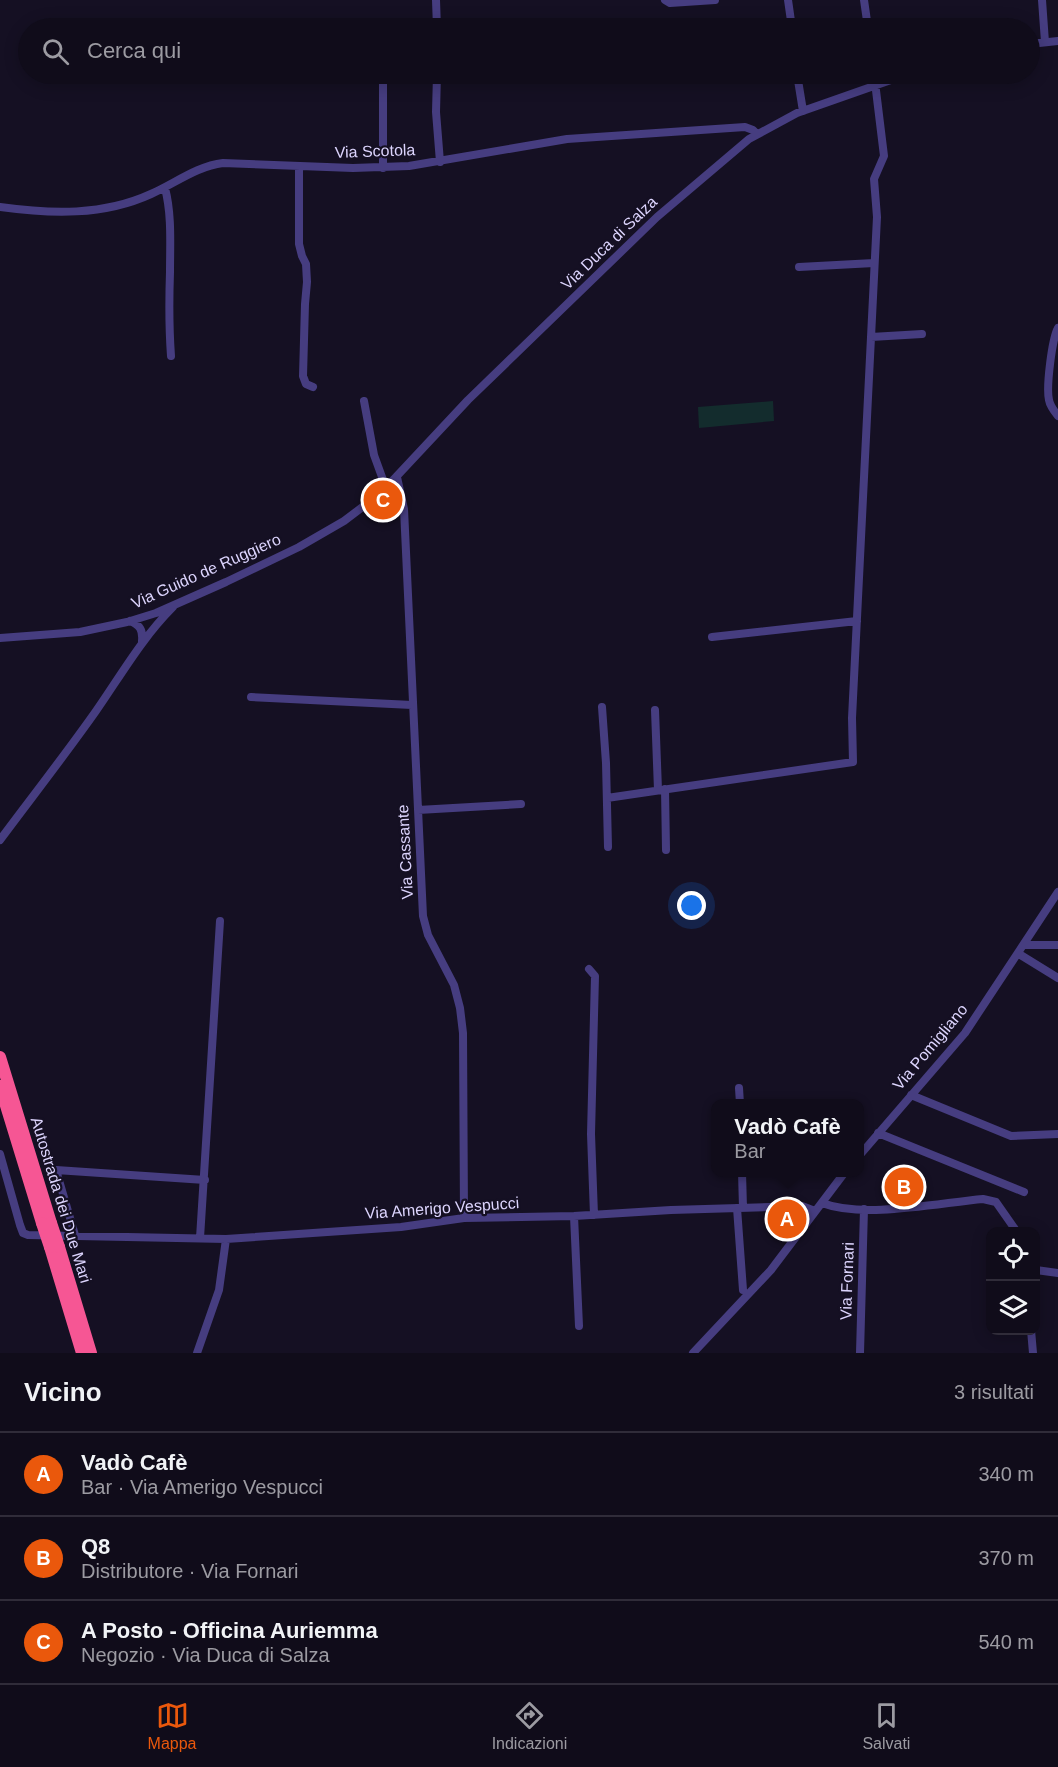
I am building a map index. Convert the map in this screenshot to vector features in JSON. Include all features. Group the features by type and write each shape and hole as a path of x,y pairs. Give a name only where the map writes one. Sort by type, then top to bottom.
{"highway":[{"name":"Autostrada dei Due Mari","path":"0,1057 82,1353"},
{"name":"Autostrada dei Due Mari","path":"0,1086 47,1223"},
{"name":"Autostrada dei Due Mari","path":"54,1247 91,1353"}],"street":[{"path":"436,0 437,18"},
{"path":"665,0 670,3 715,0"},
{"path":"788,0 791,18"},
{"path":"864,0 867,18"},
{"path":"1042,0 1045,42"},
{"path":"1040,43 1058,41"},
{"path":"383,84 383,168"},
{"path":"437,84 436,112 440,162"},
{"path":"798,84 802,111"},
{"path":"608,798 853,762 852,717 877,217 874,179 884,156 875,84"},
{"name":"Via Duca di Salza","path":"375,498 468,400 657,217 757,134 802,111 875,84"},
{"name":"Via Scotola","path":"0,207 46,213 98,210 127,204 214,164 383,168 440,162 567,139 745,127 757,134"},
{"path":"298,166 299,244 306,264 307,282 303,376 306,384 313,387"},
{"path":"165,188 171,240 171,356"},
{"path":"799,267 874,263"},
{"path":"1058,328 1052,347 1048,396 1058,416"},
{"path":"871,337 922,334"},
{"path":"364,401 374,454 386,488"},
{"name":"Via Cassante","path":"397,477 404,509 423,916 428,935 454,985 460,1008 464,1062 464,1218"},
{"name":"Via Guido de Ruggiero","path":"0,638 80,632 130,621 177,604 300,547 344,521 375,498"},
{"path":"0,840 96,711 142,642 158,621 177,604"},
{"path":"130,621 140,626 142,642"},
{"path":"712,637 857,621"},
{"path":"251,697 412,705"},
{"path":"602,707 608,798 608,847"},
{"path":"655,710 666,850"},
{"path":"418,810 521,804"},
{"name":"Via Pomigliano","path":"864,1150 965,1033 1058,892"},
{"path":"200,1238 220,921"},
{"path":"1021,950 1058,945"},
{"path":"1021,950 1058,978"},
{"path":"589,969 595,976 591,1134 594,1215"},
{"path":"739,1088 740,1099"},
{"path":"911,1095 1011,1136 1058,1134"},
{"path":"878,1133 1024,1192"},
{"name":"Via Amerigo Vespucci","path":"0,1155 23,1233 28,1235 225,1239 401,1227 464,1218 574,1216 802,1206 814,1211"},
{"path":"75,1235 56,1170 205,1180"},
{"path":"742,1177 740,1208 743,1290"},
{"path":"693,1353 771,1270 842,1177"},
{"path":"822,1203 832,1207 888,1209 983,1199 996,1202 1014,1227"},
{"name":"Via Fornari","path":"860,1353 864,1209"},
{"path":"574,1216 579,1326"},
{"path":"197,1353 219,1290 225,1239"},
{"path":"1040,1271 1058,1273"},
{"path":"1031,1335 1033,1353"}],"green space":[{"path":"773,401 774,421 699,428 698,407"}],"place":[{"name":"A Posto - Officina Auriemma","path":"383,500"},
{"name":"Q8","path":"904,1187"},
{"name":"Vadò Cafè","path":"787,1219"}]}
